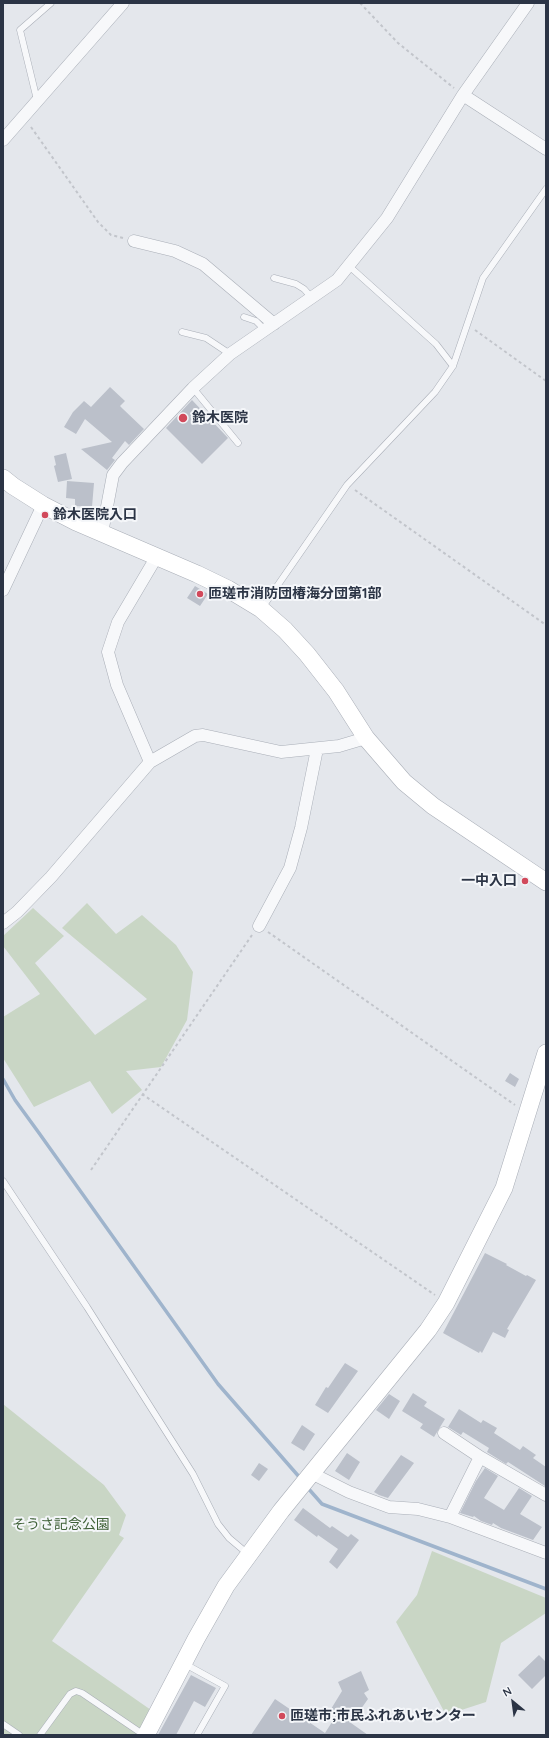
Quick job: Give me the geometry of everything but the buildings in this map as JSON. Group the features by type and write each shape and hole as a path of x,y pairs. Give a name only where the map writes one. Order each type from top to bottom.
{"street":[{"path":"3,138 123,3"},
{"path":"102,532 113,475 122,463 192,388 230,354 337,280 387,218 463,95 528,3"},
{"path":"463,95 546,149"},
{"path":"134,241 175,251 203,264 269,327"},
{"path":"3,478 43,505 222,586 261,609 285,630 307,654 336,691 366,738 404,782 433,806 546,882"},
{"path":"3,590 43,505"},
{"path":"150,762 117,686 108,652 118,622 157,556"},
{"path":"3,923 17,912 51,877 150,762 195,736 203,735 281,752 339,746 366,738"},
{"path":"259,926 290,868 301,828 317,749"},
{"path":"145,1735 226,1586 280,1511 428,1330 446,1303 504,1188 546,1054"},
{"path":"444,1433 480,1457 546,1495"},
{"path":"450,1517 480,1457"},
{"path":"311,1473 349,1492 389,1507 418,1509 450,1517 546,1553"}],"lane":[{"path":"37,100 20,30 50,3"},
{"path":"261,609 347,485 435,392 453,366 482,278 546,189"},
{"path":"349,266 436,344 453,366"},
{"path":"274,278 296,284 304,289 312,298"},
{"path":"244,317 269,327"},
{"path":"182,332 206,338 230,354"},
{"path":"192,388 238,443"},
{"path":"3,1181 83,1300 189,1468 218,1524 228,1538 249,1555"},
{"path":"183,1663 225,1686 196,1735"},
{"path":"40,1735 70,1694 76,1691 82,1693 145,1735"},
{"path":"3,1724 19,1735"}],"path":[{"path":"360,3 398,44 463,95"},
{"path":"22,117 98,222 111,235 134,241"},
{"path":"467,325 546,381"},
{"path":"347,485 546,625"},
{"path":"91,1170 259,926 528,1113"},
{"path":"142,1094 446,1303"}],"green space":[{"path":"87,903 116,934 142,915 176,945 193,972 187,1020 161,1067 126,1071 142,1090 112,1114 90,1081 34,1107 3,1058 3,1017 40,994 3,946 3,936 33,908 64,936 35,963 95,1035 147,999 62,928"},
{"name":"そうさ記念公園","path":"3,1404 104,1485 126,1515 119,1535 124,1538 52,1641 151,1710 137,1735 3,1735"},
{"path":"432,1551 546,1598 546,1613 501,1643 486,1702 446,1715 396,1622 417,1595"}],"waterway":[{"path":"3,1079 15,1100 218,1384 301,1479"},
{"path":"307,1487 322,1504 546,1589"}],"place":[{"name":"鈴木医院","path":"183,418"},
{"name":"鈴木医院入口","path":"45,515"},
{"name":"匝瑳市消防団椿海分団第1部","path":"200,594"},
{"name":"一中入口","path":"525,881"},
{"name":"匝瑳市;市民ふれあいセンター","path":"282,1716"}]}
